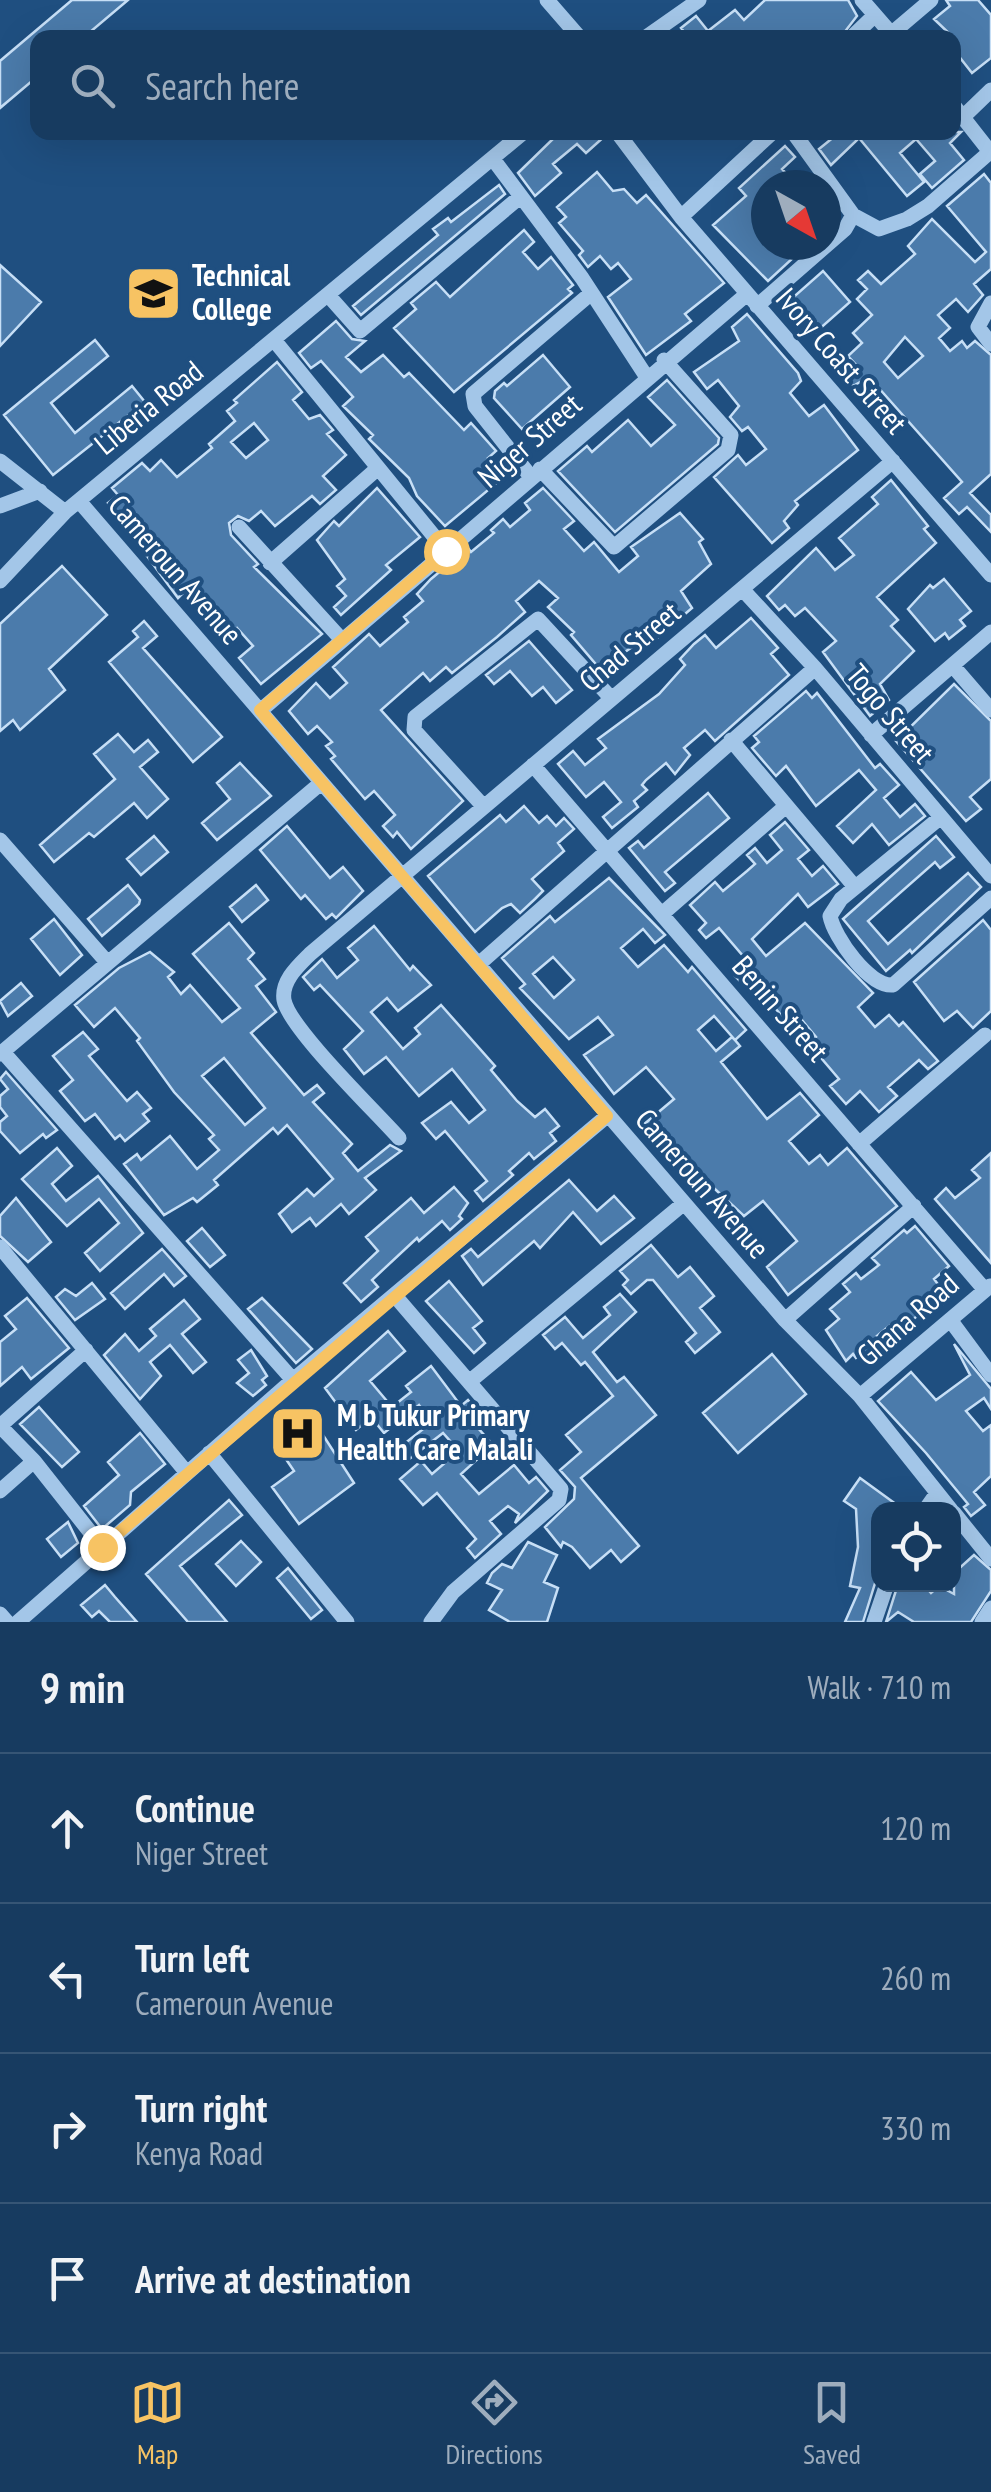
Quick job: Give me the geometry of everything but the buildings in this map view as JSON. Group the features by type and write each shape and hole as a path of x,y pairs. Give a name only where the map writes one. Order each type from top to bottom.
{"street":[{"path":"547,0 573,30"},
{"path":"656,30 699,0"},
{"path":"862,0 888,30"},
{"path":"899,30 931,0"},
{"path":"860,30 876,16"},
{"path":"961,109 991,90"},
{"path":"799,140 852,215 879,229 907,220 990,152 961,115"},
{"name":"Liberia Road","path":"0,581 66,512 515,140"},
{"name":"Ivory Coast Street","path":"623,140 680,217 991,576"},
{"path":"680,217 764,140"},
{"path":"494,160 582,278 646,376"},
{"path":"328,295 360,331 520,197"},
{"name":"Niger Street","path":"260,710 664,360 846,229 852,215"},
{"path":"589,294 472,394 475,406 536,473 614,547 728,450 731,435 664,360"},
{"path":"991,304 978,327 991,344"},
{"path":"274,340 446,551"},
{"path":"0,461 66,512"},
{"name":"Chad Street","path":"399,1138 296,1022 284,999 288,978 310,954 892,461"},
{"path":"270,563 378,468"},
{"path":"0,506 40,491"},
{"name":"Cameroun Avenue","path":"79,501 784,1320 860,1396 944,1502"},
{"path":"240,528 342,640"},
{"name":"Togo Street","path":"743,590 815,668 991,876"},
{"path":"484,808 414,730 415,717 538,619 611,698"},
{"path":"871,735 991,632"},
{"path":"953,666 991,710"},
{"path":"480,963 815,668"},
{"path":"731,740 855,887"},
{"name":"Benin Street","path":"533,765 859,1144 988,1287"},
{"path":"293,1380 2,1053 106,960 322,783"},
{"path":"662,914 786,806"},
{"path":"941,817 855,887 830,916 832,928 884,986 892,985 991,898"},
{"path":"0,840 106,960"},
{"path":"859,1144 985,1035"},
{"path":"18,1622 209,1452 607,1116"},
{"path":"469,1382 683,1204"},
{"path":"784,1320 914,1206"},
{"path":"0,1247 187,1473"},
{"name":"Ghana Road","path":"860,1396 988,1287"},
{"path":"396,1297 562,1494 453,1592 431,1622"},
{"path":"951,1322 991,1375"},
{"path":"86,1350 0,1426 34,1461 102,1547"},
{"path":"209,1452 341,1620"},
{"path":"0,1492 34,1461"},
{"path":"931,1502 937,1493"},
{"name":"Cameroun Avenue","path":"961,1522 991,1559"},
{"path":"874,1622 884,1592"},
{"path":"982,1622 991,1608"},
{"path":"0,1614 7,1622"}],"place":[{"name":"Technical College","path":"153,293"},
{"name":"M b Tukur Primary Health Care Malali","path":"298,1433"}],"route":[{"path":"102,1547 293,1380 607,1116 260,710 446,551"}]}
